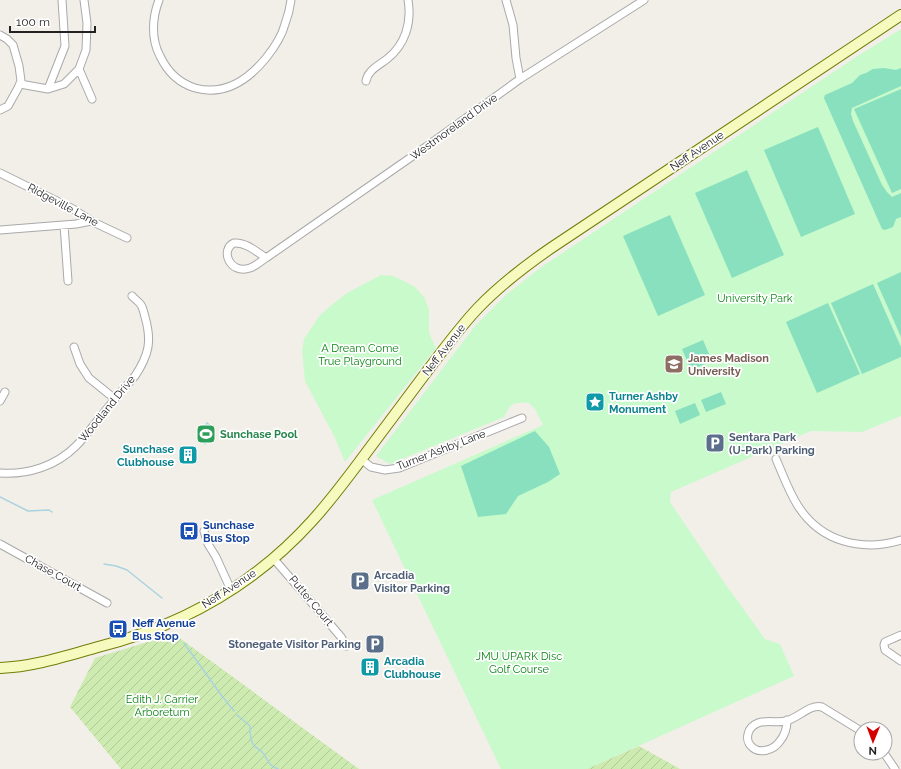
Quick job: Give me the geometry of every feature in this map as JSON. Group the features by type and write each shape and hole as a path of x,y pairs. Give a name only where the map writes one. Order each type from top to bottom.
{"main road":[{"name":"Neff Avenue","path":"0,668 18,667 38,663 132,638 184,617 205,606 249,578 274,558 313,520 362,459 453,337 478,308 499,288 551,248 901,14"}],"street":[{"path":"48,89 65,46 62,0"},
{"path":"20,84 48,89 64,84 79,69 86,50 87,23 84,0"},
{"path":"159,0 154,16 154,32 158,52 164,64 172,74 184,84 196,88 212,90 224,89 237,84 260,66 281,34 291,0"},
{"path":"366,81 369,73 393,54 402,43 409,23 408,0"},
{"path":"506,0 513,25 516,58 520,79"},
{"name":"Westmoreland Drive","path":"266,258 246,245 239,243 231,244 227,250 228,258 235,268 240,270 253,267 266,258 423,149 520,79 643,0"},
{"path":"0,35 10,41 15,48 21,77 20,84 8,106 0,110"},
{"path":"79,69 92,98"},
{"name":"Ridgeville Lane","path":"0,172 73,209 91,221 127,238"},
{"path":"0,230 76,224 91,221"},
{"path":"64,225 68,281"},
{"name":"Woodland Drive","path":"0,473 17,473 42,468 67,454 79,443 138,370 145,357 149,343 149,334 142,305 132,296"},
{"path":"74,347 80,364 89,378 115,399"},
{"path":"0,402 5,392"},
{"name":"Turner Ashby Lane","path":"362,459 371,467 385,470 399,468 522,418"},
{"path":"776,459 798,507 808,519 824,532 841,541 860,545 881,545 901,540"},
{"path":"204,531 208,544 216,557 231,590"},
{"name":"Chase Court","path":"0,544 107,603"},
{"name":"Putter Court","path":"274,558 346,646"},
{"path":"901,635 885,642 884,645 885,650 901,661"},
{"path":"787,720 784,734 774,747 760,751 754,749 750,744 748,734 754,725 761,722 787,720 796,717 810,708 819,706 830,711 853,726"}],"green space":[{"name":"University Park","path":"901,29 901,416 862,432 811,431 671,492 670,502 726,585 765,639 780,644 794,676 587,769 501,769 372,500 543,425 535,409 529,403 516,403 511,406 504,417 390,464 376,456 475,326 507,294 540,268 856,57"},
{"path":"884,68 896,70 901,68 901,86 852,108 851,114 882,185 892,197 901,193 901,217 896,219 893,227 885,230 882,229 824,98 825,95 852,83 860,75 873,69"},
{"path":"901,89 901,189 892,193 854,109"},
{"path":"818,127 855,214 801,237 764,150"},
{"path":"747,170 784,255 732,278 695,193"},
{"path":"670,215 705,295 658,316 623,236"},
{"path":"901,272 901,337 877,283"},
{"name":"A Dream Come True Playground","path":"381,275 393,276 404,281 415,287 424,297 429,309 429,333 436,348 345,462 335,438 305,381 302,351 304,339 320,315 333,304 347,293"},
{"path":"873,284 901,347 901,357 862,374 831,303"},
{"path":"828,303 860,374 817,393 786,322"},
{"path":"703,340 712,361 691,370 682,349"},
{"path":"721,392 726,404 706,412 701,400"},
{"path":"695,403 700,415 680,424 675,411"},
{"path":"535,431 549,447 560,474 548,482 518,496 506,514 478,517 461,466"},
{"name":"Edith J. Carrier Arboretum","path":"174,634 359,769 121,769 70,707 95,658"},
{"path":"639,746 680,769 587,769"}],"water":[{"name":"Sunchase Pool","path":"207,422 214,428 209,441 205,445 199,438 203,427"}],"waterway":[{"path":"0,497 28,511 49,510 52,512"},
{"path":"104,564 127,570 162,598"},
{"path":"184,643 234,711"},
{"path":"237,715 250,726 250,734 254,746 263,753 270,764 278,769"}],"place":[{"name":"James Madison University","path":"674,364"},
{"name":"Turner Ashby Monument","path":"595,402"},
{"name":"Sunchase Pool","path":"206,434"},
{"name":"Sentara Park (U-Park) Parking","path":"715,443"},
{"name":"Sunchase Clubhouse","path":"188,455"},
{"name":"Sunchase Bus Stop","path":"189,531"},
{"name":"Arcadia Visitor Parking","path":"360,581"},
{"name":"Neff Avenue Bus Stop","path":"118,629"},
{"name":"Stonegate Visitor Parking","path":"375,644"},
{"name":"Arcadia Clubhouse","path":"370,667"}],"park label":[{"name":"JMU UPARK Disc Golf Course","path":"519,662"}]}
